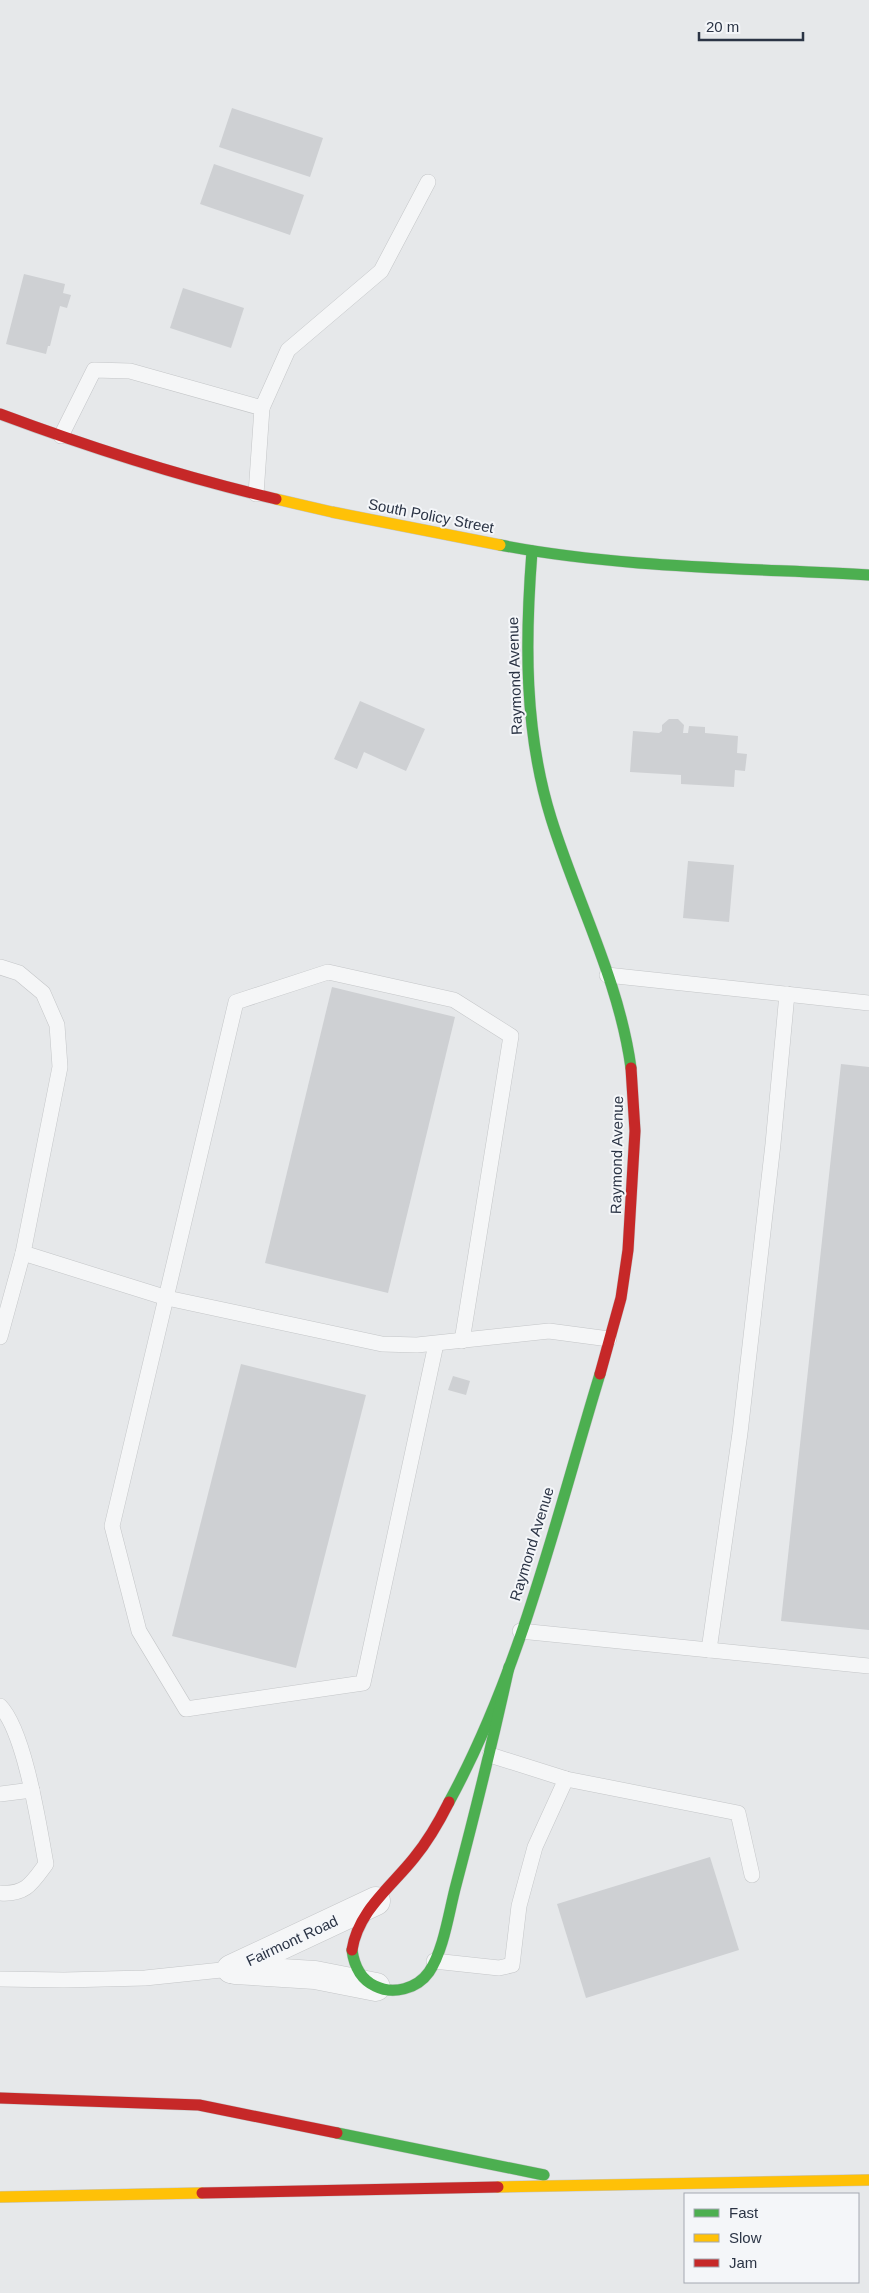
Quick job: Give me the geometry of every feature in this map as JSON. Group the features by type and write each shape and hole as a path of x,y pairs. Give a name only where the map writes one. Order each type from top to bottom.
{"main road":[{"name":"South Policy Street","path":"0,414 95,449 256,494 332,512 532,551 624,561 869,575"},
{"name":"Raymond Avenue","path":"509,1668 476,1750 452,1799 428,1840 376,1901 356,1929 351,1943 355,1966 363,1978 376,1987 390,1991 405,1989 418,1983 428,1972 434,1961 443,1935 490,1755 509,1668 610,1339 625,1279 630,1245 635,1150 635,1099 630,1057 621,1016 540,781 533,742 529,701 527,612 532,551"},
{"path":"0,2098 199,2105 593,2186"},
{"path":"0,2197 869,2180"}],"street":[{"name":"Fairmont Road","path":"231,1969 376,1901"},
{"name":"Fairmont Road","path":"231,1969 315,1975 376,1987"}],"lane":[{"path":"256,494 262,408 288,350 381,271 428,182"},
{"path":"60,436 94,370 130,371 262,408"},
{"path":"0,968 19,973 43,993 57,1025 60,1068 23,1253 0,1337"},
{"path":"436,1344 362,1683 186,1709 139,1631 112,1526 236,1002 328,972 454,1000 512,1036 462,1341"},
{"path":"607,975 869,1003"},
{"path":"709,1650 740,1433 773,1144 787,994"},
{"path":"23,1253 166,1298 382,1344 436,1344 549,1332 610,1339"},
{"path":"520,1631 869,1666"},
{"path":"0,1706 12,1724 32,1790 46,1864 31,1885 14,1894 0,1893"},
{"path":"490,1755 566,1779 738,1813 752,1876"},
{"path":"434,1961 500,1968 512,1965 519,1906 535,1846 566,1779"},
{"path":"0,1794 32,1790"},
{"path":"0,1979 145,1978 231,1969"}],"building":[{"path":"232,108 323,138 310,177 219,147"},
{"path":"214,164 304,195 290,235 200,204"},
{"path":"24,274 65,284 63,293 71,295 67,308 60,306 50,346 48,346 46,354 6,344"},
{"path":"183,288 244,308 231,348 170,328"},
{"path":"360,701 425,729 406,771 364,752 357,769 334,759"},
{"path":"669,719 678,719 684,725 683,733 688,733 689,726 705,727 705,733 738,736 737,753 747,754 745,771 735,770 734,787 681,784 681,775 630,772 633,731 659,733 662,731 662,725"},
{"path":"688,861 734,865 729,922 683,918"},
{"path":"332,987 455,1017 388,1293 265,1263"},
{"path":"841,1064 869,1067 869,1630 781,1621"},
{"path":"241,1364 366,1395 296,1668 172,1636"},
{"path":"453,1376 470,1381 466,1395 448,1390"},
{"path":"710,1857 739,1950 586,1998 557,1904"}],"traffic: fast":[{"path":"500,545 545,553 637,563 869,575"},
{"path":"532,551 528,618 529,686 531,719 542,785 561,849 607,972 625,1035 631,1068"},
{"path":"449,1802 497,1700 517,1647 552,1538 600,1374"},
{"path":"352,1950 356,1966 365,1980 382,1989 404,1989 418,1983 429,1972 434,1963 446,1930 509,1667"},
{"path":"337,2133 544,2175"}],"traffic: slow":[{"path":"276,499 500,545"},
{"path":"498,2187 869,2180"},
{"path":"0,2197 202,2193"}],"traffic: jam":[{"path":"0,414 68,439 137,461 276,499"},
{"path":"600,1374 621,1298 628,1250 635,1131 631,1068"},
{"path":"352,1950 355,1936 368,1911 419,1852 449,1802"},
{"path":"0,2098 199,2105 337,2133"},
{"path":"202,2193 498,2187"}]}
